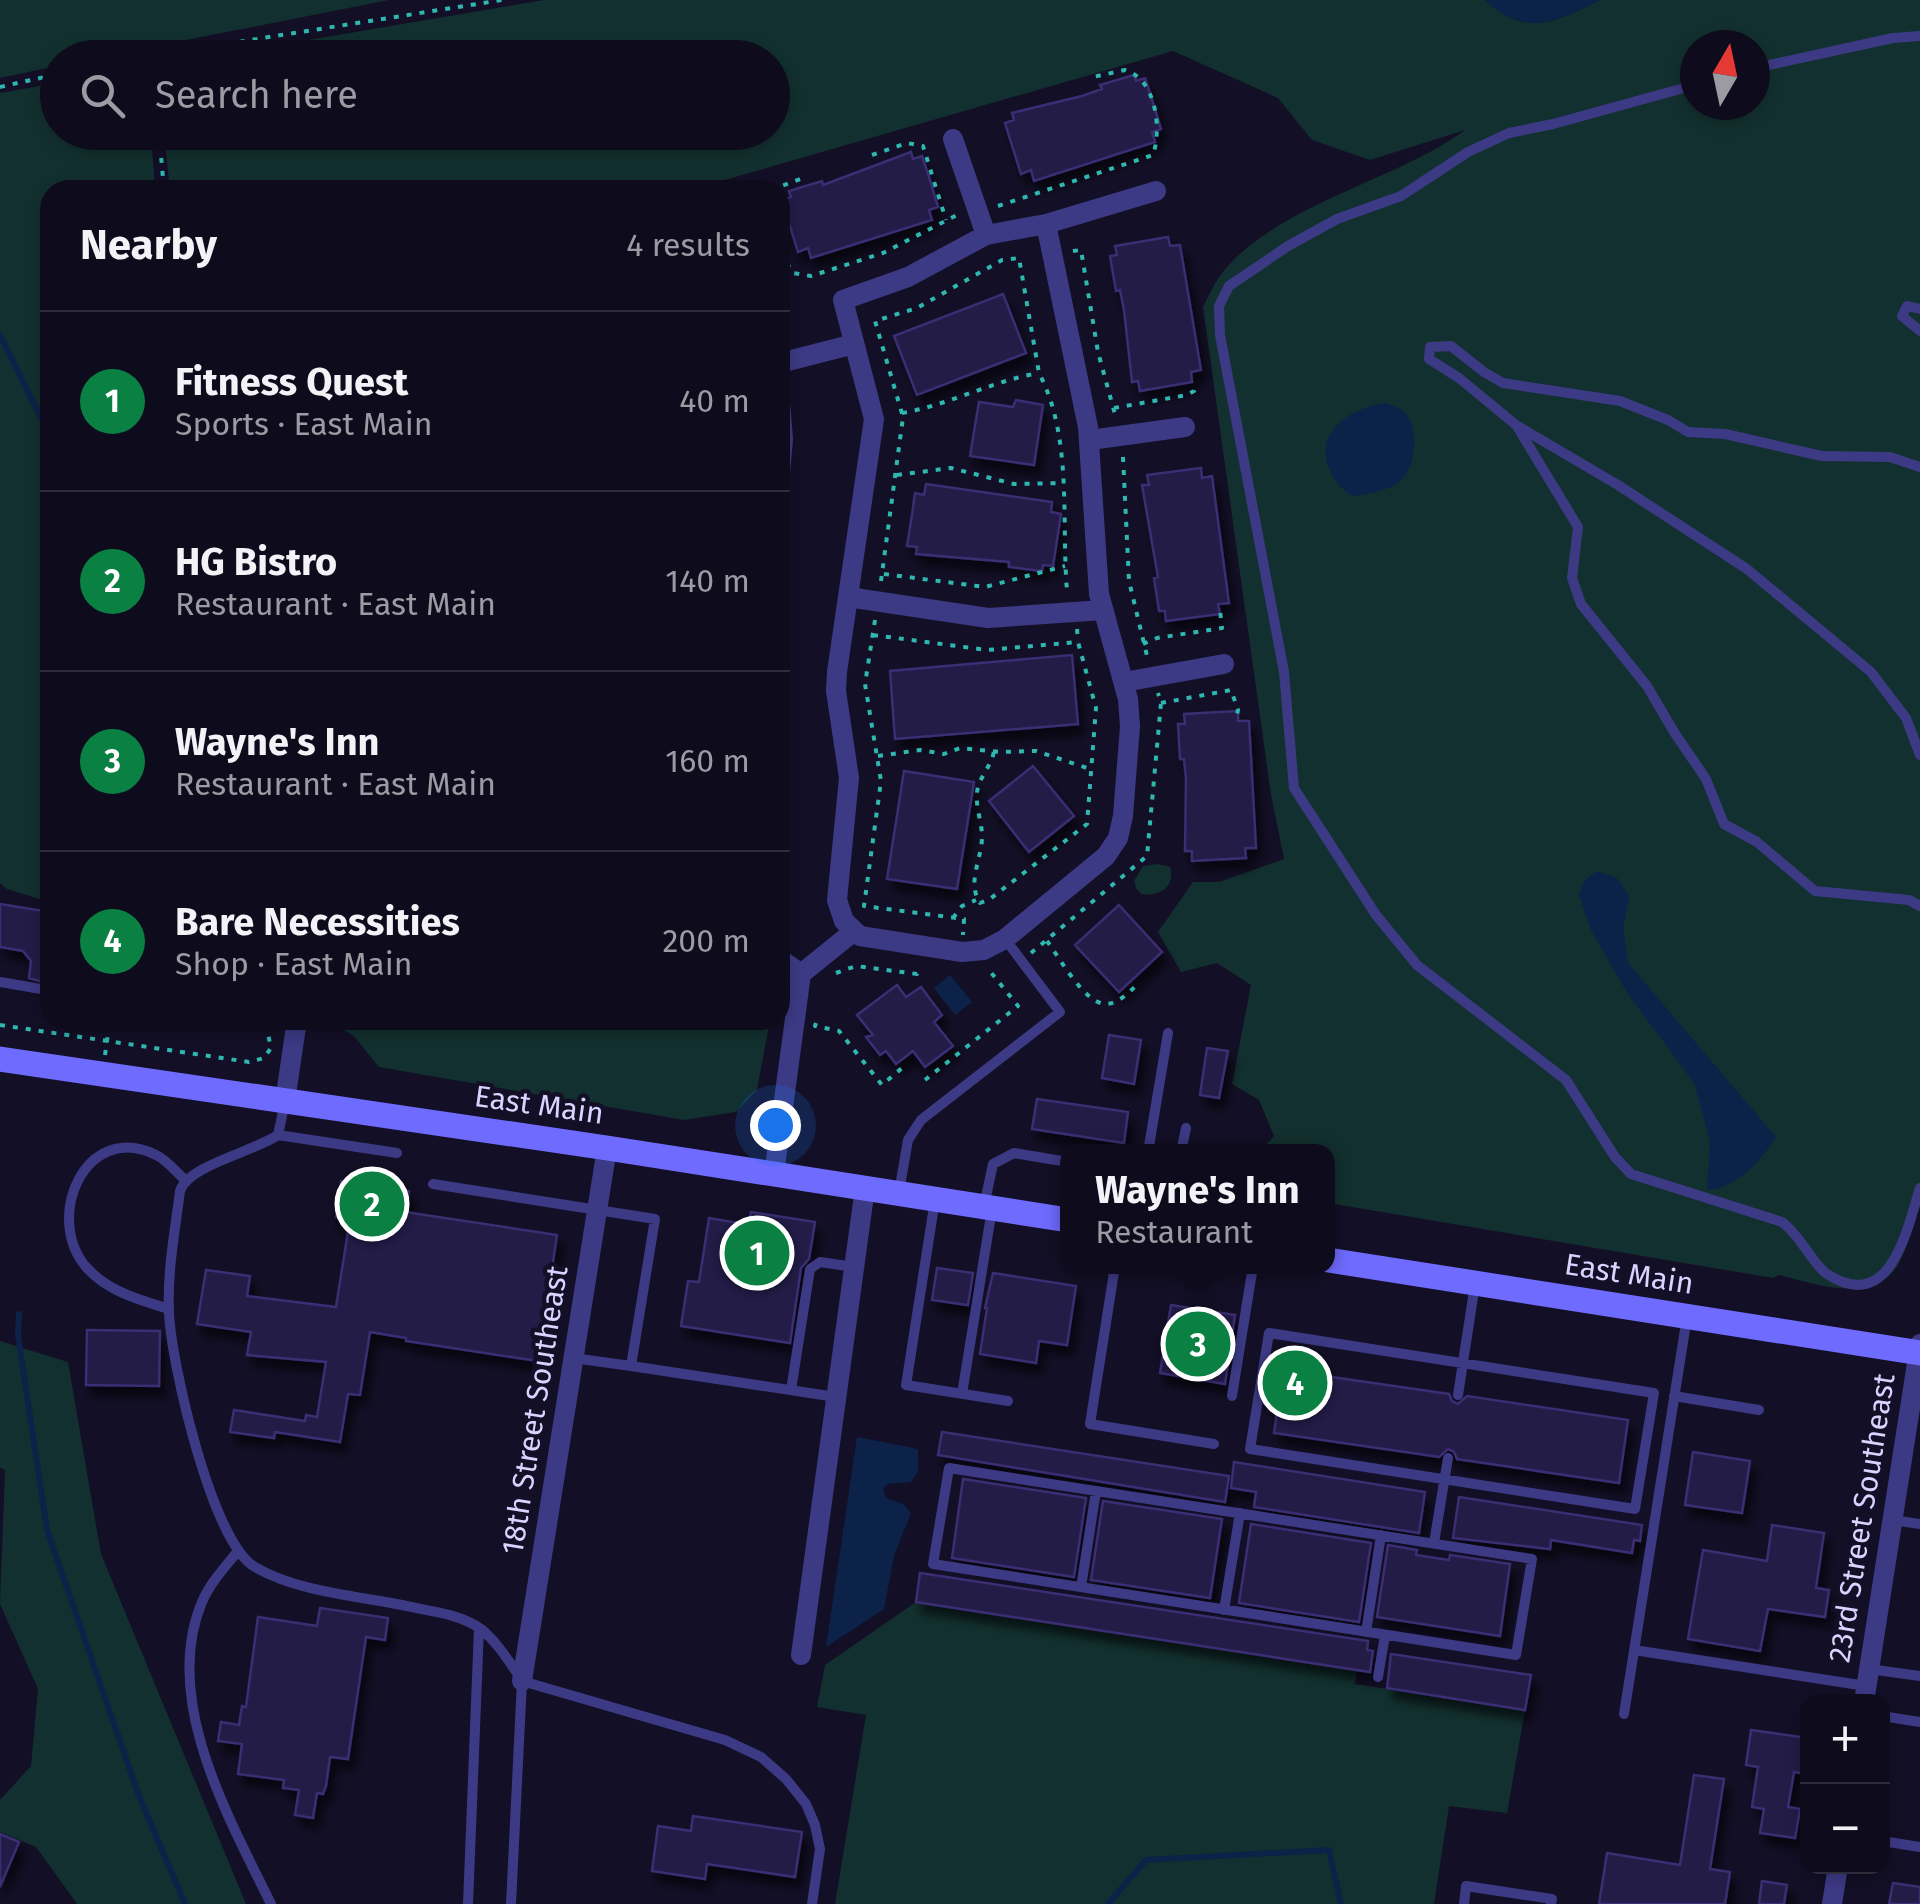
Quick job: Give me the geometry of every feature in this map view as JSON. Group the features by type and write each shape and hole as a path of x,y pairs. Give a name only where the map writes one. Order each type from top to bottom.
{"main road":[{"name":"East Main","path":"0,1059 1060,1219"},
{"name":"East Main","path":"1335,1261 1920,1350"}],"street":[{"path":"953,139 986,235"},
{"path":"1046,224 1090,440 1097,579 1124,682 1130,726 1118,838 1106,856 1005,938 984,950 872,940 853,932 838,911 837,900 850,778 836,692 874,418 842,300 908,277 986,235 1046,224 1156,190"},
{"path":"790,360 854,344"},
{"path":"1090,440 1185,426"},
{"path":"848,597 988,618 1103,610"},
{"path":"1124,682 1224,664"},
{"path":"774,1174 801,974 853,932"},
{"path":"790,967 801,974"},
{"path":"285,1101 296,1030"},
{"name":"18th Street Southeast","path":"522,1681 607,1148"},
{"path":"801,1656 865,1188"},
{"name":"23rd Street Southeast","path":"1866,1685 1920,1350"},
{"path":"1832,1904 1837,1874"}],"lane":[{"path":"1770,65 1893,38 1920,36"},
{"path":"1680,89 1508,133 1468,152 1401,196 1337,219 1229,286 1219,306 1220,335 1284,672 1294,788 1376,916 1417,965 1566,1080 1630,1174 1782,1222 1796,1232 1824,1273 1863,1284 1881,1277 1898,1256 1920,1188"},
{"path":"1920,309 1906,306 1902,316 1920,331"},
{"path":"1920,468 1890,457 1822,456 1725,434 1688,432 1620,402 1504,382 1451,346 1430,347 1428,359 1459,378 1516,425 1747,569 1871,672 1906,718 1920,754"},
{"path":"1516,425 1578,526 1572,578 1580,604 1647,686 1706,779 1724,824 1757,842 1815,891 1909,900 1920,906"},
{"path":"899,1193 906,1146 921,1120 1060,1012 1005,938"},
{"path":"0,982 40,989"},
{"path":"1149,1144 1168,1033"},
{"path":"278,1135 285,1101"},
{"path":"1183,1144 1186,1128"},
{"path":"397,1154 278,1135 185,1180 180,1192 169,1310 174,1354 221,1522 251,1566 288,1582 451,1615 479,1628 522,1681 511,1904"},
{"path":"169,1310 130,1297 102,1282 85,1266 75,1249 70,1222 72,1192 88,1163 118,1149 139,1148 160,1156 185,1180"},
{"path":"962,1394 993,1164 1014,1153 1060,1161"},
{"path":"433,1184 655,1219 631,1366"},
{"path":"935,1199 906,1385 1008,1401"},
{"path":"792,1390 810,1269 820,1262 854,1267"},
{"path":"1114,1274 1090,1424 1214,1444"},
{"path":"1232,1396 1252,1274"},
{"path":"1458,1395 1476,1283"},
{"path":"1624,1714 1687,1316"},
{"path":"1269,1333 1463,1364 1654,1393 1635,1509 1250,1449 1269,1333"},
{"path":"574,1358 836,1397"},
{"path":"1674,1396 1759,1410"},
{"path":"1434,1543 1448,1458"},
{"path":"949,1468 1434,1543 1532,1559 1516,1655 934,1564 949,1468"},
{"path":"1081,1587 1096,1490"},
{"path":"1224,1610 1240,1513"},
{"path":"1892,1520 1920,1524"},
{"path":"1366,1632 1381,1535"},
{"path":"238,1551 204,1598 194,1622 189,1661 193,1702 210,1776 271,1904"},
{"path":"468,1904 479,1628"},
{"path":"1378,1678 1385,1634"},
{"path":"1634,1650 1866,1685 1920,1676"},
{"path":"522,1681 725,1740 761,1757 806,1804 815,1825 820,1849 812,1904"},
{"path":"1890,1717 1920,1722"},
{"path":"1890,1842 1920,1847"},
{"path":"1464,1904 1466,1886 1552,1899 1551,1904"}],"path":[{"path":"252,40 502,0"},
{"path":"790,268 793,273 811,276 883,254 946,220 1153,154 1156,135 1150,90 1145,82 1125,70 1093,76"},
{"path":"0,87 40,78"},
{"path":"872,155 907,143 923,146 946,220"},
{"path":"161,150 163,180"},
{"path":"790,183 806,177"},
{"path":"925,1080 1018,1006 964,940 964,919 953,918 864,906 882,781 865,684 904,431 875,320 918,308 1002,260 1019,258 1039,373 1048,387 1060,437 1069,601 1096,708 1087,824 986,901 962,906 953,918"},
{"path":"902,413 1039,373"},
{"path":"1114,408 1187,394 1195,386"},
{"path":"897,475 951,468 1014,484 1062,483"},
{"path":"884,574 985,587 1066,566"},
{"path":"1143,644 1157,638 1222,628 1220,610"},
{"path":"873,635 987,650 1078,642"},
{"path":"1161,703 1231,690 1238,710 1236,719"},
{"path":"878,756 920,750 944,754 960,748 1051,753 1090,769"},
{"path":"977,900 974,880 982,833 976,799 994,751"},
{"path":"1047,940 1087,995 1099,1004 1113,1003 1140,982"},
{"path":"834,974 856,966 917,974 919,958"},
{"path":"817,1011 815,1026 839,1031 882,1084 902,1068"},
{"path":"0,1026 250,1062 264,1058 271,1048 267,1030"},
{"path":"107,1042 109,1030"}],"green space":[{"path":"0,0 389,0 186,40 40,40 40,70 0,78"},
{"path":"544,0 1485,0 1514,19 1541,22 1569,15 1600,0 1920,0 1920,1202 1903,1254 1890,1275 1862,1288 1828,1287 1779,1275 1773,1278 1335,1204 1335,1144 1267,1144 1274,1136 1259,1100 1232,1084 1251,985 1217,963 1181,972 1158,932 1193,882 1219,882 1284,859 1271,795 1203,307 1222,273 1245,249 1273,229 1406,164 1465,130 1370,160 1312,140 1278,98 1173,51 725,180 169,180 166,150 790,150 790,40 308,40"},
{"path":"40,86 40,150 152,150 154,180 40,180 40,899 0,883 0,93"},
{"path":"1143,866 1170,867 1171,880 1160,892 1141,894 1134,881"},
{"path":"344,1030 768,1030 757,1090 736,1112 684,1120 379,1067 354,1036"},
{"path":"0,1341 68,1362 101,1554 246,1904 77,1904 36,1847 0,1832 0,1800 31,1766 38,1689 0,1604 5,1470 0,1468"},
{"path":"916,1602 1357,1669 1355,1684 1525,1710 1507,1813 1449,1806 1434,1904 835,1904 866,1715 817,1707 825,1665"}],"water":[{"path":"1485,0 1600,0 1555,20 1527,22 1500,12"},
{"path":"1385,403 1402,410 1413,429 1409,468 1394,485 1353,496 1330,471 1325,453 1327,442 1332,431 1350,415"},
{"path":"1597,871 1617,878 1630,897 1623,926 1628,963 1776,1137 1738,1179 1718,1188 1707,1190 1710,1141 1694,1083 1628,994 1591,930 1579,895 1584,881"},
{"path":"950,975 972,1002 955,1015 934,988"},
{"path":"857,1437 918,1450 918,1472 911,1482 887,1484 883,1489 886,1498 903,1504 911,1513 894,1556 884,1609 826,1647"}],"building":[{"path":"1134,75 1136,81 1145,78 1149,90 1161,129 1152,132 1155,142 1034,181 1031,170 1021,174 1005,123 1014,120 1012,113 1082,96 1102,89 1100,85"},
{"path":"911,152 913,159 922,156 938,207 929,210 932,220 811,258 808,248 798,252 790,226 790,191 822,181 823,185"},
{"path":"1168,237 1170,246 1180,245 1201,370 1191,372 1192,382 1140,391 1138,381 1132,382 1124,310 1110,256 1117,255 1115,246"},
{"path":"1003,294 1026,353 917,395 894,336"},
{"path":"1016,400 1043,405 1034,465 970,456 979,402 1013,407"},
{"path":"1201,468 1202,478 1212,476 1229,603 1218,604 1220,614 1166,621 1165,611 1159,611 1154,578 1158,577 1142,485 1149,485 1147,475"},
{"path":"926,484 1052,502 1051,512 1061,514 1053,566 1043,565 1042,571 1009,567 1009,562 916,554 917,547 907,546 915,493 924,495"},
{"path":"1072,655 1078,724 895,739 890,671"},
{"path":"1238,711 1238,721 1249,721 1256,848 1245,848 1246,858 1192,861 1192,851 1185,851 1186,779 1184,759 1180,759 1178,724 1185,724 1184,714"},
{"path":"1033,766 1074,816 1029,852 989,801"},
{"path":"904,771 974,782 957,889 887,879"},
{"path":"0,904 40,910 40,981 29,978 31,961 23,951 0,947"},
{"path":"1119,905 1162,952 1119,992 1075,945"},
{"path":"897,985 906,997 921,987 942,1015 934,1022 953,1046 925,1067 913,1051 896,1064 886,1051 880,1055 866,1037 873,1035 857,1015"},
{"path":"1109,1035 1141,1040 1134,1084 1102,1078"},
{"path":"1207,1048 1228,1051 1219,1098 1200,1095"},
{"path":"1037,1099 1128,1112 1124,1143 1032,1129"},
{"path":"341,1181 409,1191 405,1212 557,1235 538,1361 370,1332 360,1395 348,1394 340,1442 275,1432 274,1438 230,1432 234,1410 305,1421 306,1415 317,1417 326,1362 247,1355 251,1332 197,1324 206,1270 250,1276 247,1296 336,1307 350,1219 336,1217"},
{"path":"751,1212 815,1222 809,1259 801,1268 790,1343 681,1326 688,1281 699,1282 709,1218 749,1225"},
{"path":"937,1268 973,1273 968,1305 932,1300"},
{"path":"993,1273 1076,1286 1067,1345 1039,1341 1036,1363 980,1354"},
{"path":"1171,1305 1235,1315 1225,1384 1160,1373"},
{"path":"87,1330 160,1331 159,1386 86,1385"},
{"path":"1283,1370 1449,1394 1458,1404 1467,1396 1628,1420 1619,1483 1457,1459 1448,1449 1439,1457 1274,1433"},
{"path":"942,1432 1229,1476 1225,1502 938,1455"},
{"path":"1693,1452 1750,1461 1742,1513 1685,1505"},
{"path":"1234,1462 1425,1492 1419,1533 1254,1507 1256,1492 1231,1488"},
{"path":"963,1479 1086,1498 1074,1577 952,1558"},
{"path":"1459,1497 1642,1525 1640,1541 1634,1540 1632,1553 1551,1540 1550,1549 1453,1538"},
{"path":"1103,1501 1222,1519 1210,1598 1091,1580"},
{"path":"1251,1524 1371,1543 1359,1622 1239,1603"},
{"path":"1772,1525 1824,1533 1816,1588 1829,1590 1825,1617 1768,1609 1760,1651 1688,1639 1703,1550 1767,1561"},
{"path":"1388,1545 1417,1550 1416,1555 1449,1560 1450,1555 1510,1564 1500,1636 1377,1617"},
{"path":"920,1573 1368,1641 1367,1650 1373,1651 1370,1672 916,1602"},
{"path":"320,1608 388,1618 385,1640 366,1637 348,1759 330,1757 326,1786 323,1794 317,1793 313,1818 295,1815 299,1790 283,1788 284,1780 238,1774 242,1744 218,1741 221,1722 239,1725 242,1706 246,1707 258,1617 317,1626"},
{"path":"1391,1654 1531,1675 1525,1710 1387,1688"},
{"path":"1751,1730 1800,1737 1800,1773 1794,1772 1788,1807 1800,1809 1795,1838 1760,1833 1764,1809 1752,1807 1758,1767 1746,1765"},
{"path":"1694,1775 1724,1779 1710,1869 1730,1872 1725,1904 1599,1904 1607,1853 1680,1865"},
{"path":"693,1816 802,1832 795,1877 707,1864 705,1879 652,1871 658,1826 691,1831"},
{"path":"0,1834 19,1842 0,1887"},
{"path":"1762,1881 1787,1885 1784,1904 1759,1904"},
{"path":"1893,1883 1920,1887 1920,1904 1889,1904"}],"waterway":[{"path":"0,335 40,416"},
{"path":"19,1314 18,1335 47,1530 139,1796 185,1904"},
{"path":"1108,1904 1146,1860 1329,1850 1341,1904"}],"place":[{"name":"HG Bistro","path":"372,1204"},
{"name":"Fitness Quest","path":"757,1253"},
{"name":"Wayne's Inn","path":"1198,1344"},
{"name":"Bare Necessities","path":"1295,1383"}]}
